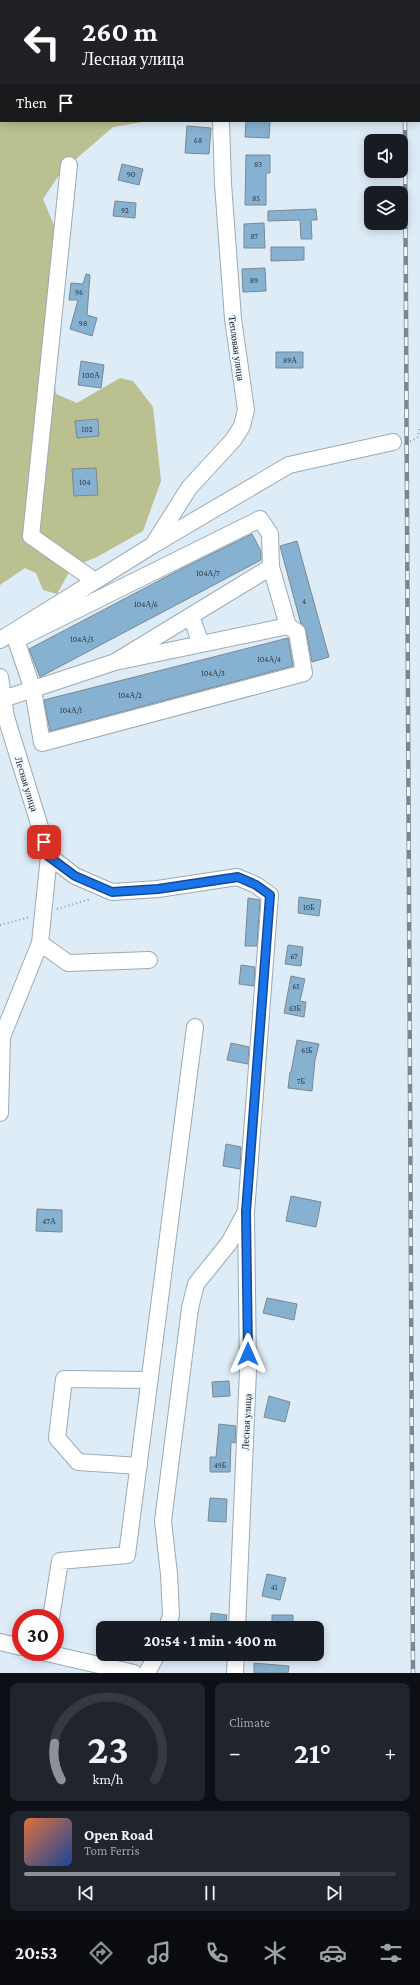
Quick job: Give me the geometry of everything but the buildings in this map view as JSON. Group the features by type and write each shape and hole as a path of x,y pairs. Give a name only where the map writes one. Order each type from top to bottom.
{"street":[{"name":"Тепловая улица","path":"153,545 189,488 234,439 242,426 246,410 233,319 223,184 221,122"},
{"path":"69,165 30,536 95,581"},
{"path":"0,640 153,545 288,465 393,442"},
{"path":"260,519 270,534 271,567 288,626 297,632 304,673 42,743 33,690 16,640 260,519"},
{"path":"115,662 271,567"},
{"path":"191,616 201,644"},
{"path":"3,699 115,662 288,626"},
{"name":"Лесная улица","path":"0,677 6,717 48,856 75,876 112,892 158,889 238,877 256,885 270,895 246,1212 248,1370 237,1621"},
{"path":"0,1113 2,1037 40,943 48,856"},
{"path":"40,943 68,963 148,960"},
{"path":"52,1609 60,1561 127,1555 195,1027"},
{"path":"169,1621 171,1615 169,1574 162,1521 190,1308 196,1284 229,1242 246,1212"},
{"path":"139,1466 78,1462 57,1438 64,1379 150,1380"},
{"path":"0,1642 12,1645"},
{"path":"64,1657 134,1673"},
{"path":"147,1673 153,1661"},
{"path":"235,1673 236,1661"}],"path":[{"path":"393,442 411,441 418,437 420,426"}],"green space":[{"path":"0,122 143,122 113,127 61,172 43,199 58,235 49,340 56,394 77,403 120,378 133,381 153,407 161,481 143,531 97,557 72,567 57,594 43,590 36,573 25,568 0,585"}],"railway":[{"path":"405,122 413,1673"}],"route":[{"path":"44,842 48,856 75,876 112,892 158,889 238,877 256,885 270,895 249,1150 246,1212 248,1354"}]}
